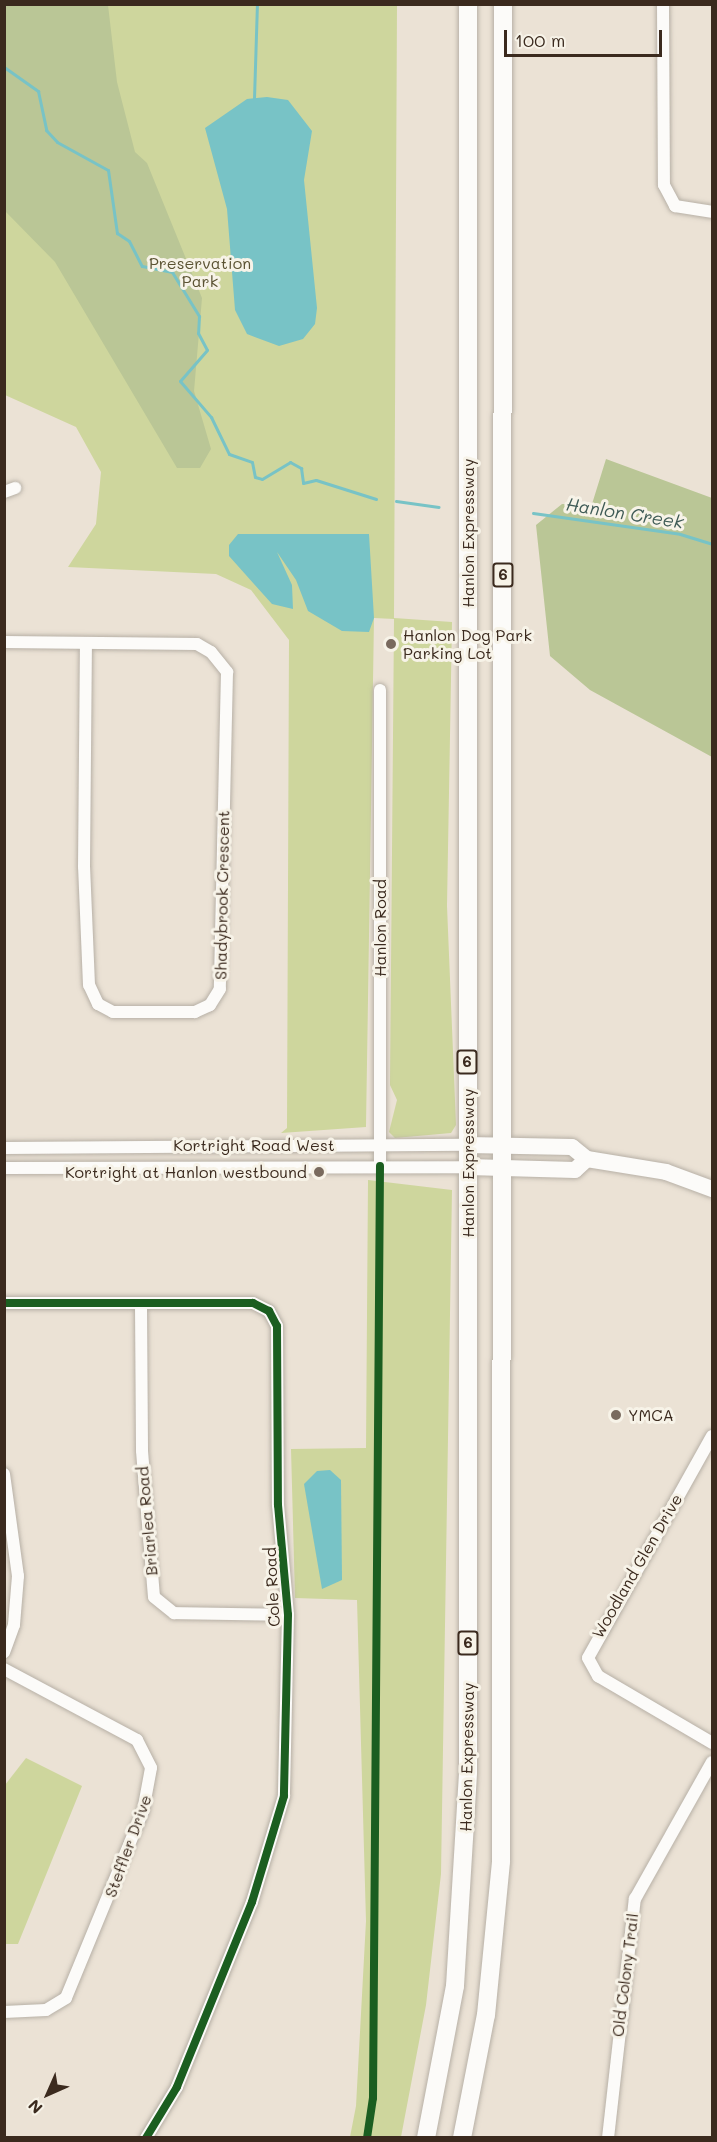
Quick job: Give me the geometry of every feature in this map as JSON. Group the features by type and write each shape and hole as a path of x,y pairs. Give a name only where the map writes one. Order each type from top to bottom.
{"highway":[{"name":"Hanlon Expressway","path":"426,2138 455,1986 464,1883 468,1167 468,4"},
{"name":"6","path":"462,2138 486,2015 501,1861 503,4"}],"main road":[{"name":"Kortright Road West","path":"467,1146 572,1147 587,1159"},
{"path":"468,1167 503,1166 575,1170 587,1159 666,1172 712,1189"}],"street":[{"path":"663,4 664,185 675,206 712,212"},
{"name":"Shadybrook Crescent","path":"4,642 196,644 211,651 227,672 220,989 210,1005 195,1012 113,1012 98,1004 89,985 84,867 86,644"},
{"name":"Hanlon Road","path":"380,690 380,1166"},
{"name":"Kortright Road West","path":"4,1148 381,1144 467,1146"},
{"name":"Kortright Road West","path":"4,1168 468,1167"},
{"name":"Cole Road","path":"4,1303 141,1305 253,1303 274,1318 278,1505 288,1615 287,1763 276,1834 177,2087 146,2138"},
{"name":"Briarlea Road","path":"141,1305 142,1451 154,1597 174,1613 288,1615"},
{"name":"Woodland Glen Drive","path":"711,1442 588,1658 598,1676 712,1743"},
{"path":"4,1474 18,1576 14,1625 4,1652"},
{"name":"Steffler Drive","path":"4,1669 137,1740 152,1768 143,1810 66,1998 46,2010 4,2012"},
{"name":"Old Colony Trail","path":"608,2138 635,1899 712,1762"}],"green space":[{"path":"4,5 108,5 117,82 135,152 147,163 202,298 194,391 211,449 200,468 177,468 55,262 5,211"},
{"name":"Preservation Park","path":"5,5 397,5 394,618 452,622 447,906 456,1125 451,1133 395,1138 389,1132 397,1100 390,1085 394,619 374,618 366,1127 281,1133 287,1128 289,640 251,590 216,574 68,567 96,524 101,472 76,427 5,395"},
{"path":"606,459 712,498 712,757 590,690 550,656 536,525 562,504 592,504"},
{"path":"368,1180 452,1190 441,1874 426,2005 401,2137 350,2137 356,2106 366,1921 357,1600 295,1598 291,1449 366,1448"},
{"path":"26,1758 82,1786 18,1944 5,1944 5,1785"}],"water":[{"path":"267,97 288,100 312,131 304,180 317,308 315,324 303,339 279,346 247,334 235,310 227,209 205,128 247,99"},
{"path":"238,534 369,534 374,618 369,632 342,631 308,611 296,580 277,552 292,585 293,609 272,604 229,556 229,545"},
{"path":"330,1470 341,1480 342,1580 322,1589 304,1484 317,1471"}],"waterway":[{"path":"254,98 257,4"},
{"name":"Hanlon Creek","path":"4,67 38,91 46,130 57,142 108,170 117,233 129,241 142,266 172,272 199,316 198,333 207,350 180,381 211,417 229,454 252,462 255,477 262,479 290,462 301,468 303,483 316,480 376,499"},
{"name":"Hanlon Creek","path":"396,501 439,507"},
{"name":"Hanlon Creek","path":"533,513 680,534 712,544"}],"cycle path":[{"path":"367,2138 373,2098 380,1166"},
{"path":"4,1303 253,1303 269,1311 277,1326 278,1505 288,1615 284,1796 252,1902 177,2087 146,2138"}],"place":[{"name":"Hanlon Dog Park Parking Lot","path":"391,644"},
{"name":"Kortright at Hanlon westbound","path":"319,1172"},
{"name":"YMCA","path":"616,1415"}]}
